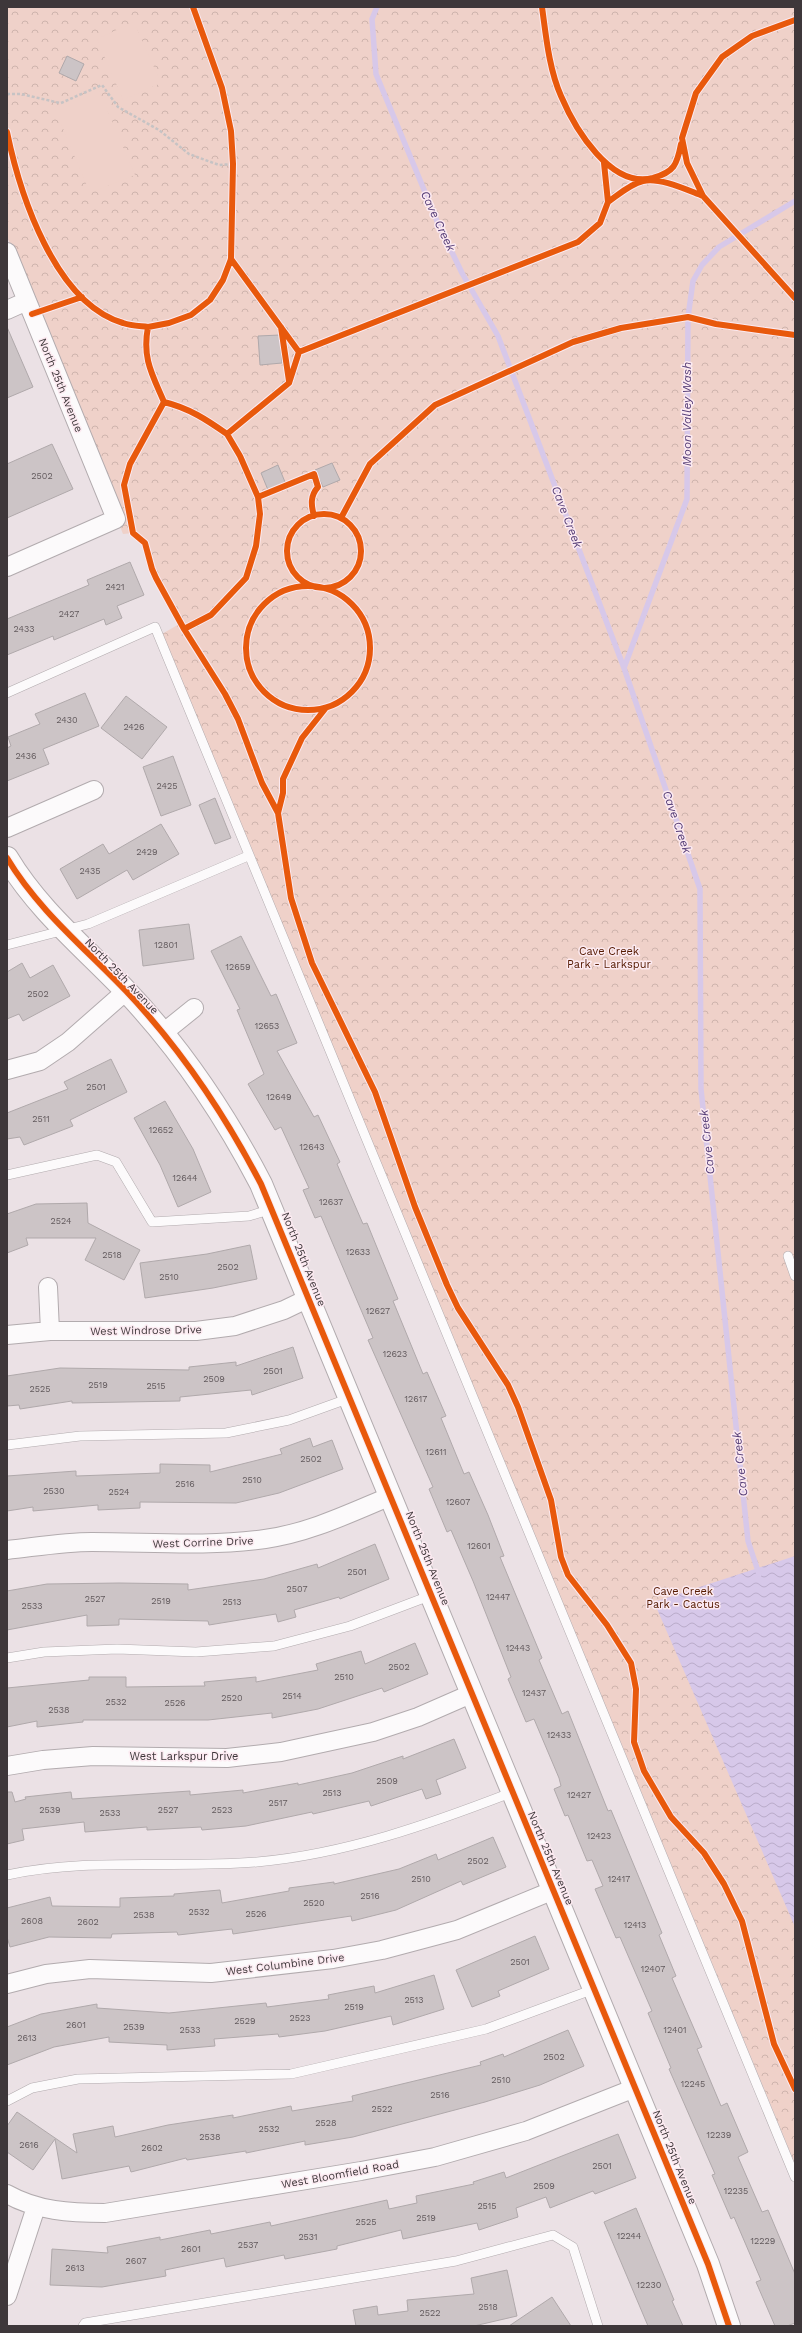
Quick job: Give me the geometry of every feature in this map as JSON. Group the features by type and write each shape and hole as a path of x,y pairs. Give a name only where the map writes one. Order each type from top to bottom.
{"street":[{"name":"North 25th Avenue","path":"7,252 116,519 7,567"},
{"path":"7,310 27,301"},
{"path":"7,828 94,790"},
{"name":"North 25th Avenue","path":"7,858 32,892 63,929 126,991 192,1068 225,1117 272,1209 708,2264 729,2326"},
{"path":"7,1070 40,1061 68,1042 126,991"},
{"path":"163,1033 194,1008"},
{"path":"48,1287 50,1331"},
{"name":"West Windrose Drive","path":"7,1335 50,1331 196,1331 235,1326 284,1310 309,1298"},
{"name":"West Corrine Drive","path":"7,1550 91,1542 156,1544 225,1543 266,1538 325,1524 391,1496"},
{"name":"West Larkspur Drive","path":"7,1766 43,1760 93,1756 227,1758 281,1752 373,1732 418,1717 473,1693"},
{"name":"West Columbine Drive","path":"7,1984 46,1974 90,1969 211,1973 333,1959 382,1950 457,1930 554,1890"},
{"name":"West Bloomfield Road","path":"7,2194 36,2207 70,2213 105,2213 361,2171 435,2157 526,2132 635,2088"},
{"path":"7,2296 36,2207"}],"lane":[{"path":"7,693 155,627 248,856 795,2177"},
{"path":"7,945 63,929 88,924 248,856"},
{"path":"7,1175 97,1155 116,1162 152,1222 249,1216 272,1209"},
{"path":"788,1256 795,1276"},
{"path":"7,1445 80,1436 226,1433 289,1420 351,1398"},
{"path":"7,1658 44,1652 117,1649 196,1652 274,1646 350,1626 432,1595"},
{"path":"7,1875 38,1868 95,1864 208,1864 258,1862 320,1852 381,1840 439,1821 513,1792"},
{"path":"7,2100 32,2088 78,2080 290,2074 486,2029 594,1989"},
{"path":"83,2326 85,2323 456,2262 553,2235 573,2247 598,2326"}],"path":[{"path":"7,94 21,94 62,103 102,85 118,107 160,130 189,154 219,165 233,161 233,172"}],"green space":[{"path":"7,7 795,7 795,2164 162,634 181,623 152,569 145,543 133,533 123,534 7,236"},
{"path":"134,22 161,83 123,100 97,39"},
{"path":"98,88 135,175 90,193 54,107"}],"water":[{"path":"795,1556 795,1927 654,1602"}],"building":[{"path":"67,56 84,64 76,81 59,73"},
{"path":"7,327 33,387 7,398"},
{"path":"280,335 282,363 260,365 258,336"},
{"path":"52,444 73,489 7,518 7,464"},
{"path":"332,463 340,480 323,487 315,470"},
{"path":"278,465 285,482 268,490 261,473"},
{"path":"130,562 144,595 117,606 122,618 106,625 104,619 54,640 53,636 7,655 7,619 89,585 87,580"},
{"path":"85,693 99,726 43,749 49,764 7,781 7,748 11,746 8,737 40,724 35,714"},
{"path":"126,696 167,727 142,759 101,728"},
{"path":"173,756 191,805 161,816 143,767"},
{"path":"215,798 231,838 215,844 199,805"},
{"path":"161,824 179,854 133,880 127,870 77,899 60,869 103,844 109,854"},
{"path":"189,924 194,959 143,966 139,930"},
{"path":"241,936 271,996 276,994 297,1043 277,1051 314,1117 318,1115 340,1162 337,1164 363,1224 367,1223 398,1299 393,1301 423,1374 427,1372 446,1416 441,1418 464,1474 469,1472 488,1515 504,1556 500,1557 542,1658 539,1660 562,1714 568,1711 608,1811 611,1810 662,1933 659,1935 676,1976 672,1978 702,2047 697,2049 721,2106 727,2103 748,2152 738,2157 762,2212 768,2210 795,2274 795,2323 787,2326 775,2326 756,2282 761,2280 734,2217 731,2219 712,2175 715,2174 669,2069 671,2068 648,2013 652,2011 620,1937 616,1938 595,1889 603,1886 592,1860 587,1861 568,1815 565,1816 554,1789 561,1786 559,1778 534,1719 526,1722 508,1679 511,1677 473,1581 451,1530 447,1532 429,1489 433,1487 368,1340 373,1338 321,1216 315,1218 303,1190 309,1188 281,1127 275,1130 248,1084 264,1074 237,1010 240,1009 211,951"},
{"path":"22,963 30,978 53,965 70,996 23,1021 19,1014 7,1019 7,972"},
{"path":"111,1059 127,1092 70,1120 73,1126 24,1145 20,1137 7,1139 7,1113 68,1089 64,1082"},
{"path":"165,1101 193,1149 211,1192 178,1207 160,1165 134,1118"},
{"path":"87,1203 88,1223 140,1250 124,1280 85,1260 96,1238 26,1238 28,1245 7,1253 7,1214 36,1204"},
{"path":"250,1245 257,1279 213,1288 145,1298 140,1263 207,1254"},
{"path":"293,1347 303,1378 252,1395 251,1390 180,1397 180,1401 72,1403 72,1401 20,1409 19,1405 7,1406 7,1376 60,1368 189,1370 189,1367 236,1362 236,1366"},
{"path":"310,1438 313,1447 332,1440 343,1469 279,1493 236,1503 140,1502 140,1508 98,1510 98,1505 33,1511 33,1507 7,1511 7,1476 76,1471 76,1476 160,1473 160,1464 210,1465 210,1472 282,1454 280,1449"},
{"path":"375,1544 389,1579 340,1599 339,1597 294,1610 296,1617 278,1622 276,1614 209,1625 208,1621 119,1619 119,1625 87,1626 87,1615 7,1630 7,1591 47,1584 119,1583 188,1584 188,1590 264,1579 317,1564 318,1568"},
{"path":"415,1643 428,1674 384,1692 382,1688 318,1709 272,1718 272,1713 208,1720 83,1720 83,1722 37,1727 37,1721 7,1727 7,1688 89,1680 89,1677 126,1677 126,1687 205,1686 204,1682 256,1677 256,1682 318,1670 316,1664 361,1651 365,1664"},
{"path":"454,1739 466,1768 436,1780 441,1794 426,1799 422,1789 371,1806 369,1801 313,1814 312,1812 246,1826 202,1830 201,1827 147,1830 147,1827 85,1832 84,1822 22,1829 24,1840 7,1844 7,1792 12,1792 15,1802 26,1799 25,1797 71,1792 72,1799 190,1791 190,1795 243,1790 243,1793 298,1783 298,1785 352,1773 403,1756 403,1759"},
{"path":"493,1837 506,1867 463,1885 461,1881 396,1910 352,1921 351,1916 233,1934 232,1929 178,1935 177,1932 112,1934 111,1938 49,1937 10,1947 7,1937 7,1908 50,1897 52,1906 120,1907 120,1898 174,1896 174,1894 220,1890 222,1903 289,1891 289,1888 334,1882 334,1884 399,1869 436,1854 438,1860"},
{"path":"535,1936 549,1969 498,1991 500,1996 472,2007 456,1970"},
{"path":"434,1975 444,2009 393,2025 391,2016 325,2031 279,2037 278,2034 214,2039 215,2046 167,2050 167,2045 109,2042 109,2037 54,2047 7,2065 7,2027 41,2014 97,2004 97,2008 169,2013 266,2003 267,2007 329,1999 328,1995 374,1986 375,1993"},
{"path":"568,2030 584,2066 540,2085 485,2102 353,2137 305,2145 305,2141 246,2153 246,2151 187,2160 186,2158 131,2172 129,2166 62,2179 55,2139 33,2170 7,2152 7,2126 17,2112 77,2153 73,2134 113,2126 115,2137 168,2125 233,2115 233,2118 291,2106 292,2111 353,2101 352,2096 481,2065 480,2062 503,2054 504,2057"},
{"path":"618,2134 636,2178 595,2194 593,2191 550,2208 546,2197 516,2208 518,2217 479,2230 477,2223 403,2239 401,2230 337,2246 337,2249 285,2259 284,2255 226,2267 224,2258 165,2270 166,2276 102,2287 50,2285 52,2249 108,2253 107,2247 160,2237 160,2240 210,2230 211,2234 270,2222 271,2226 387,2200 389,2209 417,2203 416,2196 474,2184 473,2182 504,2172 506,2178"},
{"path":"636,2208 674,2300 672,2301 683,2326 648,2326 604,2222"},
{"path":"507,2270 517,2316 474,2326 356,2326 353,2310 377,2306 378,2315 408,2311 407,2300 474,2294 471,2278"},
{"path":"552,2297 571,2326 509,2326"}],"waterway":[{"name":"Cave Creek","path":"377,7 372,19 376,74 437,221 462,273 498,336 624,668 700,889 701,1089 748,1541 759,1574"},
{"name":"Moon Valley Wash","path":"624,668 687,499 688,317 693,281 702,265 719,247 795,201"}],"cycle path":[{"path":"193,7 222,88 231,131 233,164 231,259 223,280 210,300 191,315 169,323 148,327 146,348 149,366 164,402 190,411 227,434 289,383 299,352"},
{"path":"542,7 548,52 557,86 575,124 596,154 609,166 623,174 638,179 653,178 666,173 673,167 678,157 681,144"},
{"path":"795,20 752,36 722,57 696,93 682,138 687,163 703,196 795,298"},
{"path":"7,132 21,186 31,215 44,244 60,270 78,294 99,312 126,324 148,327"},
{"path":"299,352 578,242 600,223 608,202 604,163"},
{"path":"608,202 638,182 650,180 665,182 703,196"},
{"path":"231,259 299,352"},
{"path":"32,314 82,297"},
{"path":"341,518 370,464 435,405 573,342 621,328 688,317 716,324 795,335"},
{"path":"281,327 289,381"},
{"path":"164,402 130,464 124,485 133,533 145,543 156,578 184,629 225,694 238,719 262,783 278,813 291,898 312,963 375,1092 415,1207 447,1285 458,1308 508,1385 518,1407 551,1500 561,1557 568,1575 607,1625 631,1663 636,1689 634,1742 644,1771 671,1817 704,1853 724,1884 742,1921 774,2044 795,2089"},
{"path":"184,629 211,615 246,578 256,546 260,514 258,497 240,456 227,434"},
{"path":"258,497 314,474 318,487 315,490 312,501 314,516"},
{"path":"324,514 338,517 350,525 358,537 361,551 358,565 350,577 338,585 324,588 310,585 298,577 290,565 287,551 290,537 298,525 310,517 324,514"},
{"path":"308,586 320,587 332,591 352,604 365,624 369,636 370,648 369,660 365,672 352,692 332,705 320,709 308,710 296,709 284,705 264,692 251,672 247,660 246,648 247,636 251,624 264,604 284,591 296,587 308,586"},
{"path":"278,813 283,793 283,779 302,738 325,709"},
{"path":"7,858 19,877 47,912 126,991 183,1059 217,1107 261,1184 708,2264 729,2326"}],"park label":[{"name":"Cave Creek Park - Larkspur","path":"609,957"},
{"name":"Cave Creek Park - Cactus","path":"683,1597"}]}
